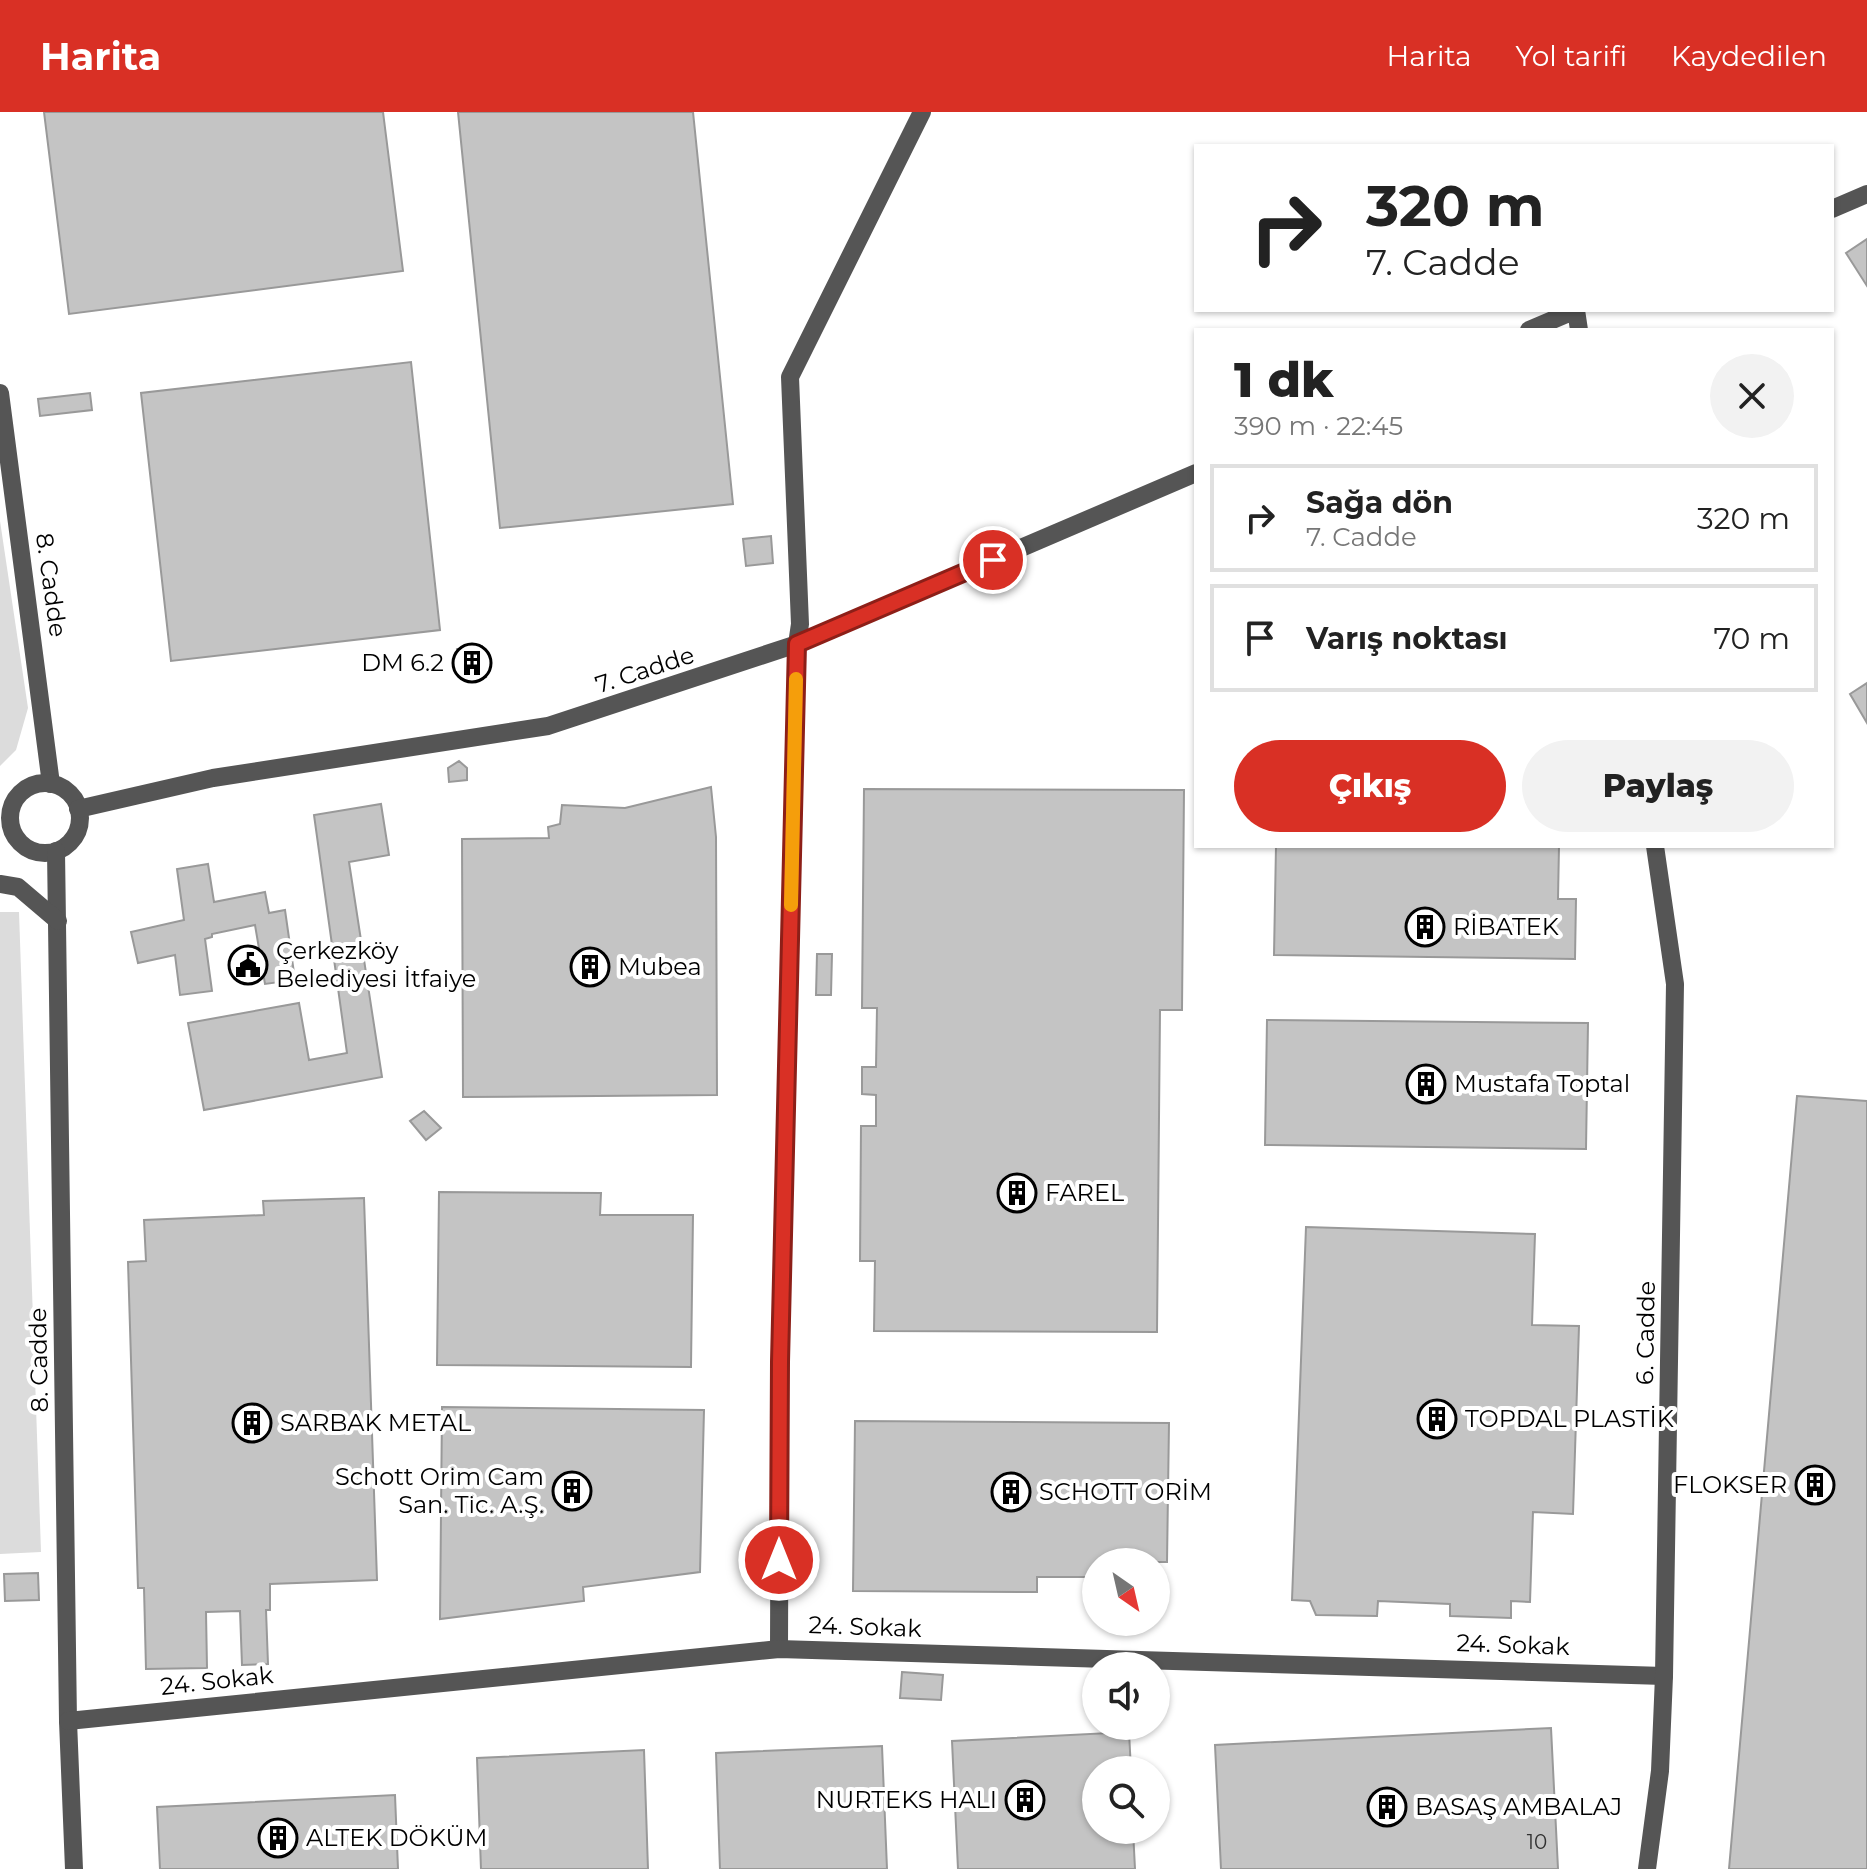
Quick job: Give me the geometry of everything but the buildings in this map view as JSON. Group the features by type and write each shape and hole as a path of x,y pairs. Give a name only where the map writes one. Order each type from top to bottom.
{"street":[{"path":"779,1649 780,1346 797,644 800,624 790,377 922,112"},
{"path":"1834,208 1867,194"},
{"path":"1534,328 1571,312"},
{"name":"8. Cadde","path":"0,393 51,784"},
{"name":"7. Cadde","path":"78,809 213,778 548,726 797,644 1194,474"},
{"path":"51,784 67,791 78,809 79,822 73,839 56,851 34,851 19,842 5,820 19,794 34,785 51,784"},
{"path":"0,849 19,842"},
{"name":"6. Cadde","path":"1647,1869 1660,1771 1664,1676 1675,984 1655,848"},
{"name":"8. Cadde","path":"56,851 68,1721 74,1869"},
{"path":"0,884 18,887 58,921"},
{"name":"24. Sokak","path":"68,1721 779,1649 1664,1676"}],"shaded area":[{"path":"0,521 28,708 16,750 0,766"},
{"path":"0,912 19,912 41,1552 0,1554"}],"slow traffic":[{"path":"791,905 796,679"}],"place":[{"name":"DM 6.2","path":"472,663"},
{"name":"RİBATEK","path":"1425,927"},
{"name":"Çerkezköy Belediyesi İtfaiye","path":"248,965"},
{"name":"Mubea","path":"590,967"},
{"name":"Mustafa Toptal","path":"1426,1084"},
{"name":"FAREL","path":"1017,1193"},
{"name":"TOPDAL PLASTİK","path":"1437,1419"},
{"name":"SARBAK METAL","path":"252,1423"},
{"name":"FLOKSER","path":"1815,1485"},
{"name":"Schott Orim Cam San. Tic. A.Ş.","path":"572,1491"},
{"name":"SCHOTT ORİM","path":"1011,1492"},
{"name":"NURTEKS HALI","path":"1025,1800"},
{"name":"BASAŞ AMBALAJ","path":"1387,1807"},
{"name":"ALTEK DÖKÜM","path":"278,1838"}],"route":[{"path":"779,1560 780,1362 797,644 993,560"}]}
